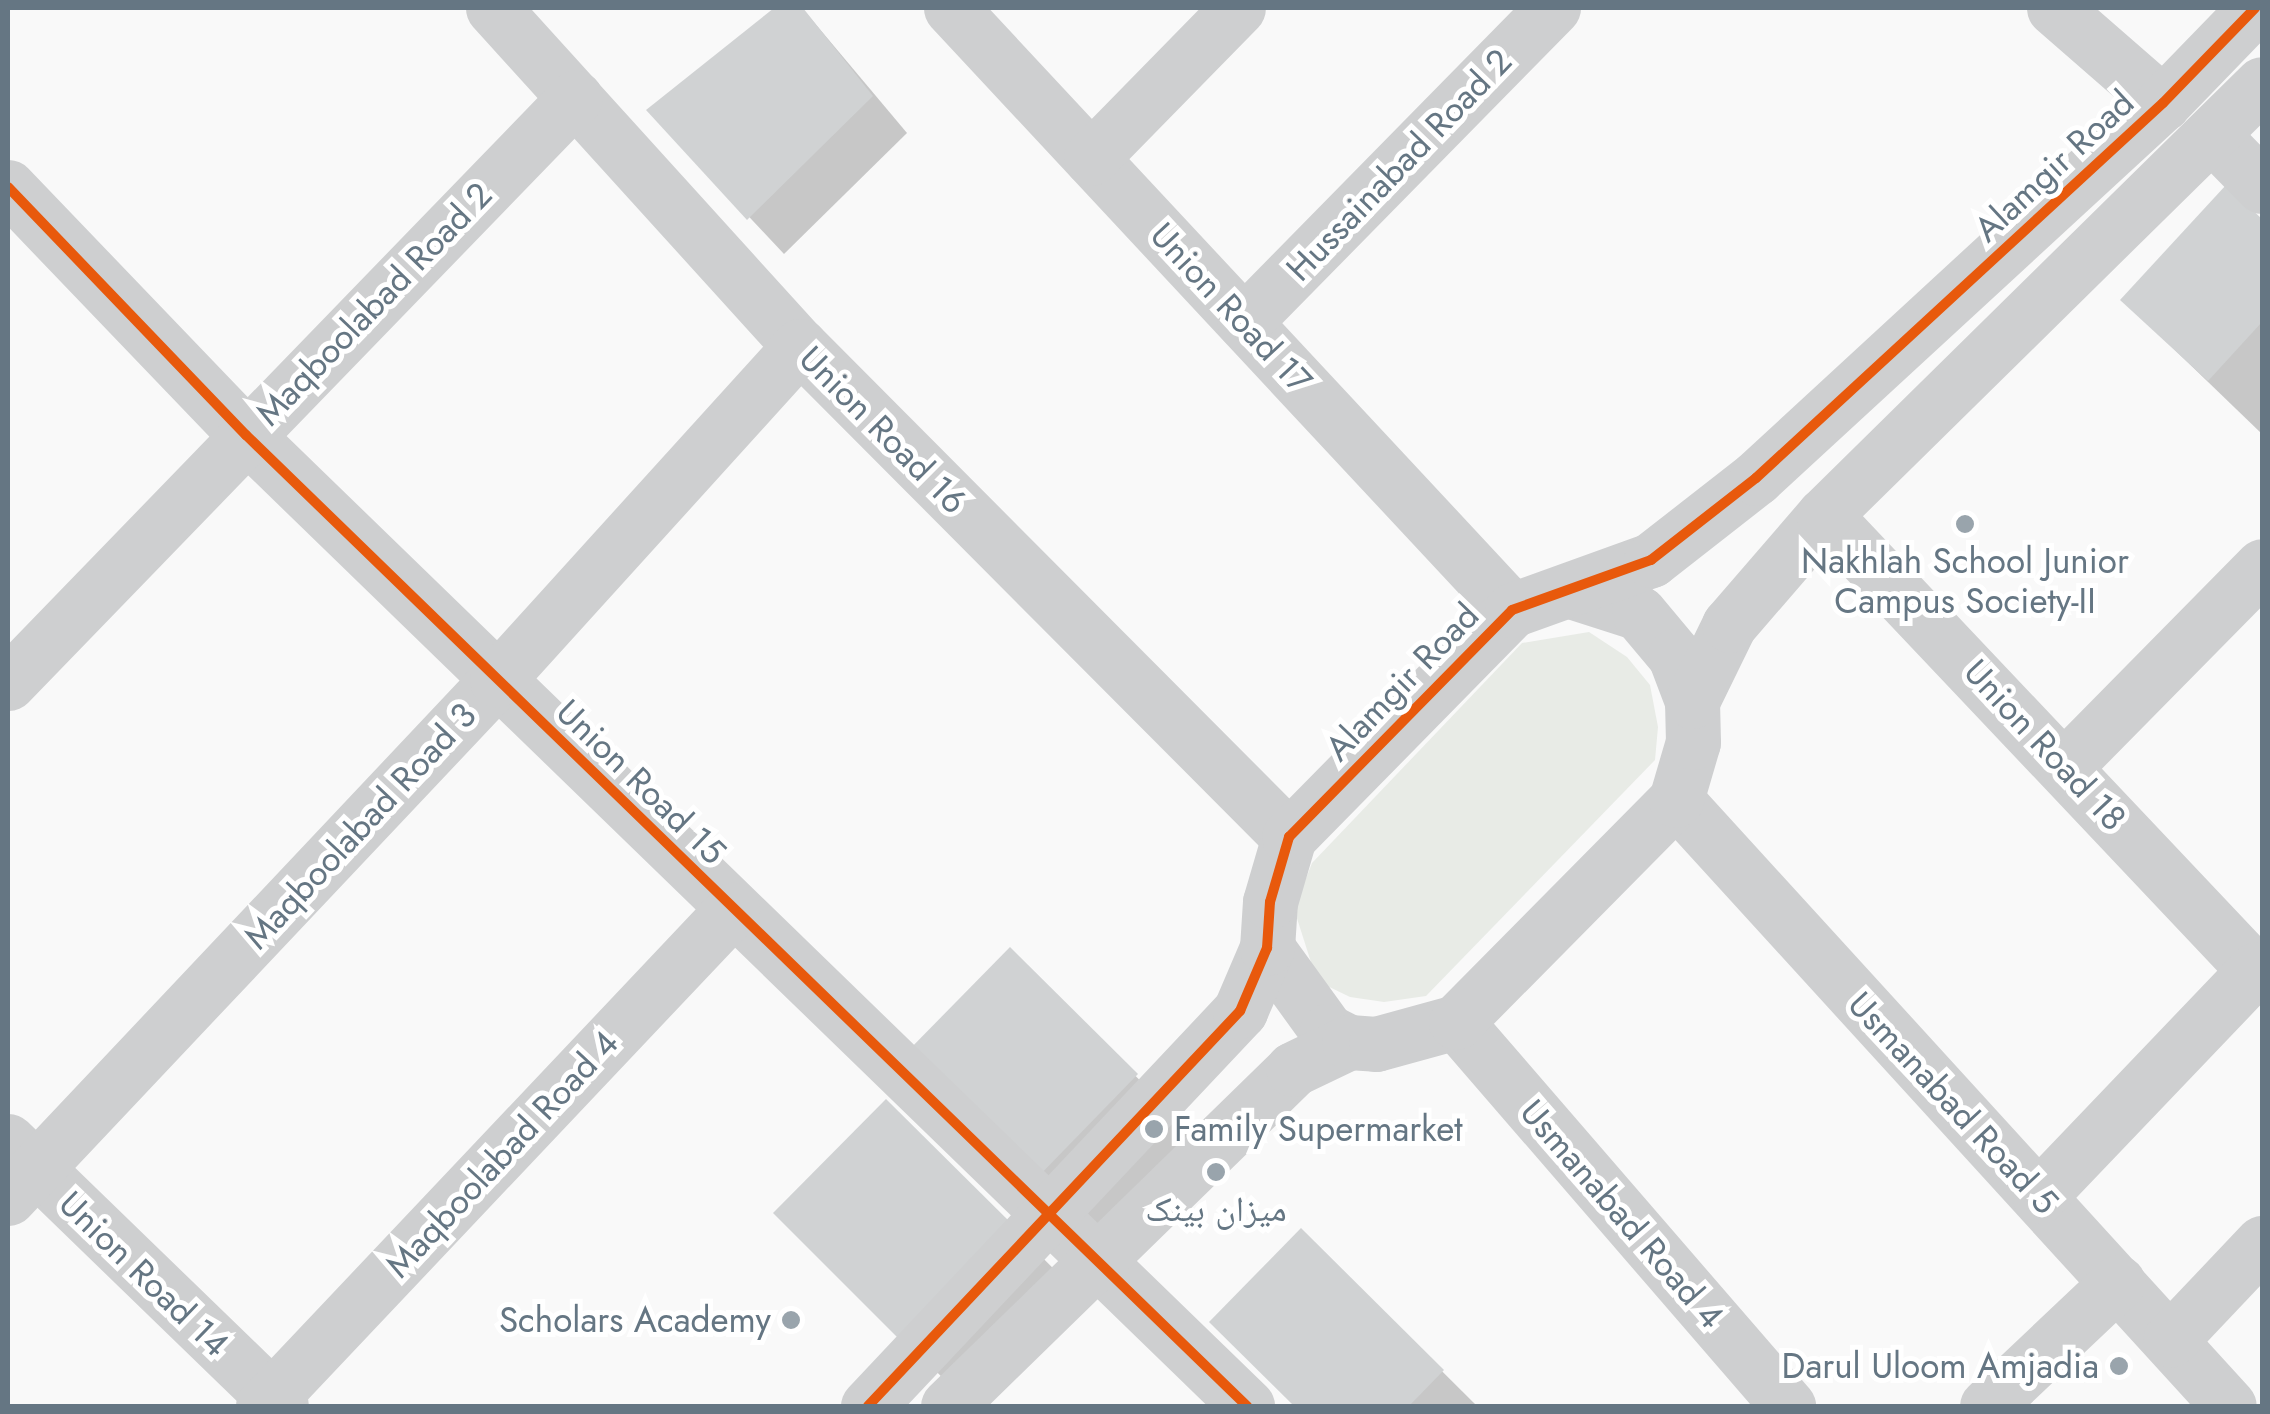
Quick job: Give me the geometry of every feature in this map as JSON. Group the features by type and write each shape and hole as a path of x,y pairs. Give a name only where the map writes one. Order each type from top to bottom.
{"street":[{"name":"Union Road 16","path":"493,8 800,346 1289,837"},
{"name":"Union Road 17","path":"951,8 1512,610"},
{"path":"1092,158 1238,8"},
{"name":"Hussainabad Road 2","path":"1244,322 1554,8"},
{"path":"2054,8 2163,102"},
{"name":"Alamgir Road","path":"868,1406 1240,1011 1268,948 1270,902 1289,837 1512,610 1574,592 1651,560 1756,478 2163,102 2255,8"},
{"path":"1692,701 1729,626 1824,515 2262,84"},
{"name":"Maqboolabad Road 2","path":"8,684 575,98"},
{"path":"2213,136 2262,186"},
{"name":"Union Road 15","path":"8,187 246,435 1045,1218 1247,1406"},
{"name":"Maqboolabad Road 3","path":"17,1169 497,680 800,346"},
{"name":"Union Road 18","path":"1824,515 2066,765 2259,974"},
{"path":"2066,765 2262,566"},
{"path":"1268,948 1327,1030 1349,1042 1376,1044 1456,1022 1676,800 1693,742 1692,701 1675,656 1639,612 1574,592"},
{"name":"Usmanabad Road 5","path":"1676,800 2229,1406"},
{"name":"Maqboolabad Road 4","path":"272,1404 732,910"},
{"path":"2039,1196 2259,974"},
{"name":"Usmanabad Road 4","path":"1456,1022 1788,1406"},
{"path":"948,1406 1294,1069 1349,1042"},
{"name":"Union Road 14","path":"17,1169 272,1404"},
{"path":"2170,1340 2262,1242"},
{"path":"1987,1406 2118,1282"}],"shaded area":[{"path":"1589,632 1627,657 1650,685 1658,727 1655,760 1426,996 1384,1002 1350,997 1317,981 1294,909 1312,863 1522,643"}],"building":[{"path":"774,8 803,8 873,96 747,220 646,110"},
{"path":"2226,185 2262,219 2262,322 2208,381 2120,300"},
{"path":"1010,947 1138,1074 1032,1183 903,1056"},
{"path":"886,1099 1018,1230 905,1345 773,1213"},
{"path":"1301,1228 1444,1370 1409,1406 1294,1406 1209,1322"}],"cycle path":[{"path":"868,1406 1240,1011 1267,948 1270,902 1289,837 1512,610 1651,560 1756,478 2163,103 2255,8"},
{"path":"8,187 246,435 1247,1406"}],"place":[{"name":"Nakhlah School Junior Campus Society-II","path":"1965,524"},
{"name":"Family Supermarket","path":"1154,1129"},
{"name":"میزان بینک","path":"1216,1172"},
{"name":"Scholars Academy","path":"791,1320"},
{"name":"Darul Uloom Amjadia","path":"2119,1366"}]}
